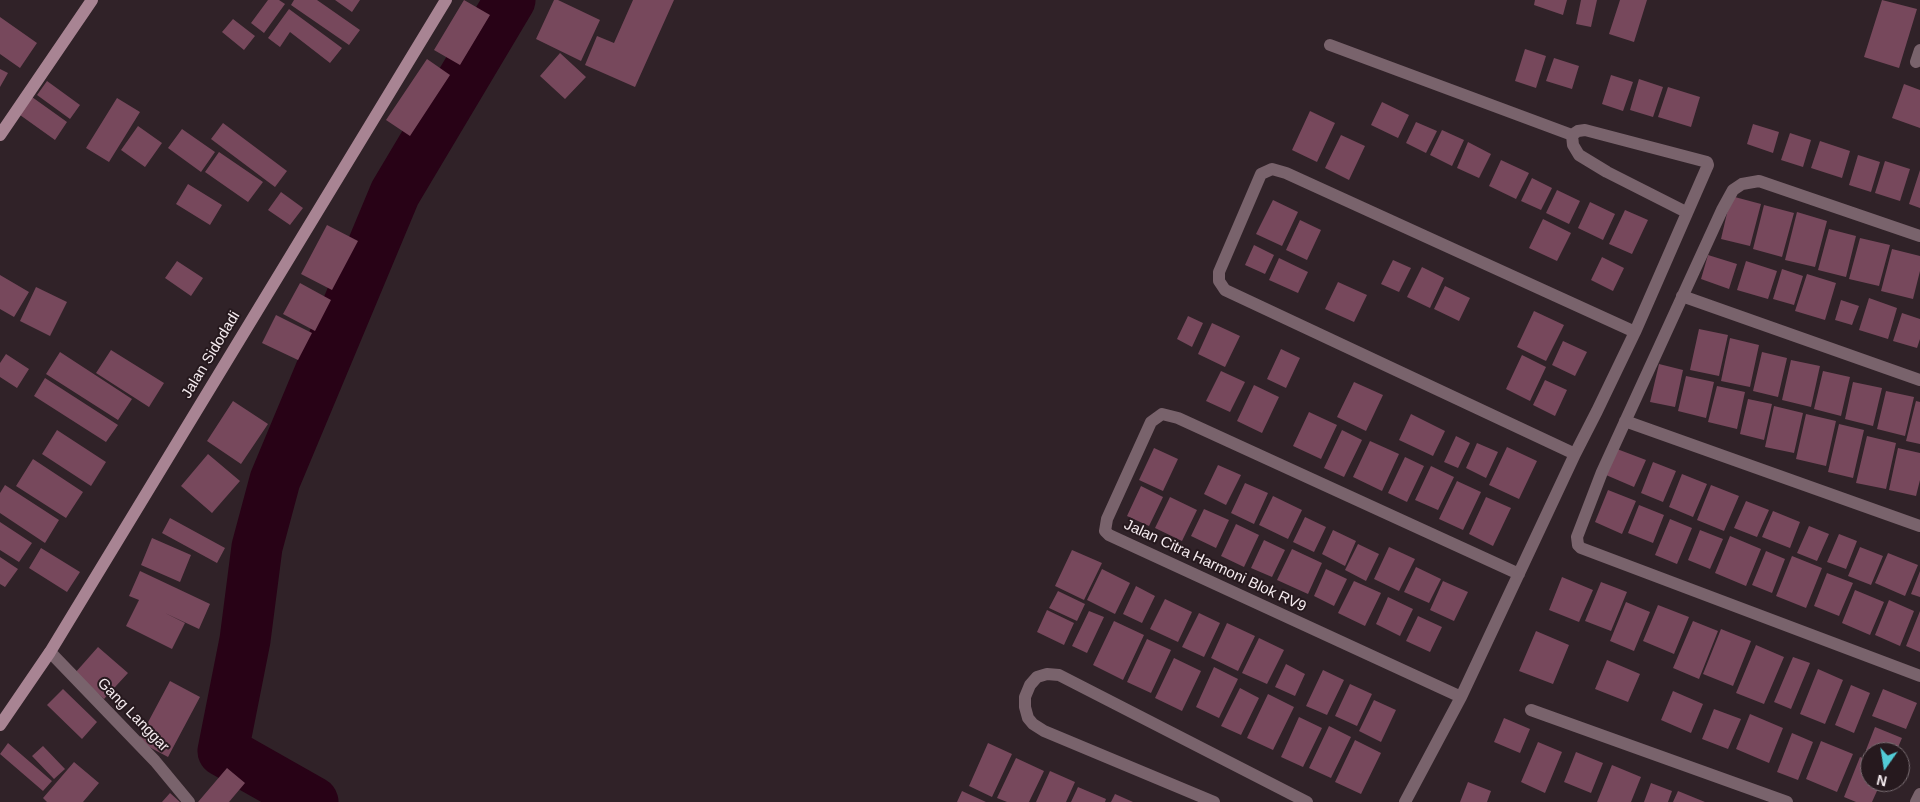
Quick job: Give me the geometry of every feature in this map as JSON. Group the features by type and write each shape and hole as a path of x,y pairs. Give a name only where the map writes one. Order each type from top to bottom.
{"street":[{"path":"0,135 92,0"},
{"name":"Jalan Sidodadi","path":"0,726 50,652 446,0"},
{"path":"1330,45 1572,135"},
{"path":"1405,802 1461,697 1575,454 1635,332 1708,165 1707,162 1585,130 1578,131 1572,135"},
{"path":"1572,135 1575,150 1579,155 1607,172 1686,212"},
{"path":"1575,454 1233,294 1221,286 1219,272 1261,174 1272,169 1286,173 1635,332"},
{"path":"1920,236 1759,181 1750,181 1733,190 1682,296 1602,472 1579,529 1577,540 1581,548 1920,676"},
{"path":"1682,296 1920,380"},
{"name":"Jalan Citra Harmoni Blok RV9","path":"1461,697 1109,535 1105,530 1107,519 1151,422 1162,414 1178,418 1519,574"},
{"path":"1625,421 1920,526"},
{"name":"Gang Langgar","path":"50,652 155,761 189,802"},
{"path":"1214,802 1044,731 1033,724 1028,718 1025,697 1030,685 1037,677 1047,674 1059,676 1307,802"},
{"path":"1531,710 1787,802"},
{"path":"1916,802 1920,794"}],"building":[{"path":"268,0 279,0 285,4 264,33 251,23"},
{"path":"294,0 317,0 360,30 349,45 291,5"},
{"path":"335,0 360,0 352,12"},
{"path":"464,0 490,15 460,65 434,50"},
{"path":"554,0 558,0 600,20 581,61 536,39"},
{"path":"633,0 674,0 635,87 585,65 597,36 614,43"},
{"path":"1535,0 1567,0 1563,15 1534,5"},
{"path":"1581,0 1597,0 1591,27 1576,24"},
{"path":"1620,0 1647,0 1634,42 1609,34"},
{"path":"1882,0 1917,9 1899,68 1864,57"},
{"path":"289,9 342,48 330,63 290,32 280,47 268,38"},
{"path":"0,17 37,43 20,68 0,54"},
{"path":"233,19 255,36 244,50 222,32"},
{"path":"1525,49 1546,56 1536,88 1515,81"},
{"path":"560,53 586,77 565,99 540,76"},
{"path":"1554,58 1579,66 1572,89 1546,81"},
{"path":"427,59 450,75 410,136 386,120"},
{"path":"0,69 8,73 0,87"},
{"path":"1611,75 1633,82 1623,111 1602,104"},
{"path":"1639,79 1663,87 1653,117 1630,110"},
{"path":"47,81 80,105 70,119 37,95"},
{"path":"1904,84 1920,90 1920,128 1892,118"},
{"path":"1668,87 1700,97 1691,127 1658,117"},
{"path":"32,97 67,122 55,140 20,115"},
{"path":"117,98 140,112 109,162 86,148"},
{"path":"1382,102 1409,115 1398,138 1371,125"},
{"path":"1310,111 1335,123 1317,162 1292,150"},
{"path":"1416,122 1437,131 1426,153 1406,143"},
{"path":"223,123 287,171 275,187 211,139"},
{"path":"1753,124 1779,132 1773,153 1747,144"},
{"path":"138,126 162,143 145,167 121,150"},
{"path":"182,129 215,152 201,172 168,148"},
{"path":"1442,130 1464,140 1452,166 1430,155"},
{"path":"1790,133 1811,140 1803,167 1781,160"},
{"path":"1341,135 1365,146 1349,180 1325,168"},
{"path":"1820,141 1850,151 1842,178 1811,168"},
{"path":"1468,142 1491,154 1479,178 1457,168"},
{"path":"219,152 263,182 248,202 205,172"},
{"path":"1858,155 1880,162 1871,192 1849,185"},
{"path":"1501,160 1529,173 1516,199 1489,186"},
{"path":"1885,161 1910,169 1900,201 1875,193"},
{"path":"1920,170 1920,208 1909,204"},
{"path":"1532,178 1552,188 1541,210 1521,201"},
{"path":"188,184 222,205 210,225 176,204"},
{"path":"1557,190 1580,201 1569,224 1546,213"},
{"path":"281,192 303,208 290,225 268,210"},
{"path":"1731,196 1761,204 1750,246 1721,239"},
{"path":"1273,200 1298,212 1282,246 1256,234"},
{"path":"1590,202 1615,214 1603,240 1578,228"},
{"path":"1764,205 1794,213 1782,257 1753,249"},
{"path":"1625,210 1648,220 1632,254 1609,244"},
{"path":"1797,212 1827,221 1815,267 1785,260"},
{"path":"1543,219 1571,233 1557,261 1529,248"},
{"path":"1300,220 1321,230 1307,260 1286,250"},
{"path":"327,225 358,241 332,290 301,274"},
{"path":"1829,229 1856,236 1846,277 1818,270"},
{"path":"1860,238 1890,245 1879,286 1849,279"},
{"path":"1254,245 1274,255 1265,274 1245,265"},
{"path":"1892,249 1920,256 1920,271 1913,299 1881,291"},
{"path":"1708,255 1737,264 1729,289 1701,279"},
{"path":"1602,257 1624,268 1613,291 1591,280"},
{"path":"1279,258 1308,272 1298,293 1269,280"},
{"path":"1393,260 1411,268 1399,292 1381,284"},
{"path":"177,261 203,278 191,296 165,278"},
{"path":"1746,261 1777,271 1768,299 1737,290"},
{"path":"1422,267 1444,278 1430,308 1407,297"},
{"path":"1782,269 1803,276 1794,305 1773,299"},
{"path":"1807,274 1836,283 1825,320 1795,311"},
{"path":"0,275 29,292 14,317 0,309"},
{"path":"1338,282 1367,295 1354,322 1325,309"},
{"path":"300,283 331,300 315,331 283,314"},
{"path":"1445,286 1470,298 1459,321 1434,309"},
{"path":"36,287 67,302 50,336 20,321"},
{"path":"1869,298 1897,308 1888,339 1859,330"},
{"path":"1841,300 1859,306 1852,325 1835,320"},
{"path":"1534,311 1564,325 1546,361 1517,347"},
{"path":"1902,313 1920,319 1920,339 1917,348 1893,341"},
{"path":"276,315 312,333 298,360 262,343"},
{"path":"1188,316 1203,323 1192,347 1177,339"},
{"path":"1212,323 1240,336 1225,367 1198,354"},
{"path":"1699,329 1728,335 1719,376 1690,370"},
{"path":"1730,338 1759,345 1750,387 1721,381"},
{"path":"1563,341 1587,352 1575,376 1552,365"},
{"path":"1281,349 1300,358 1286,388 1267,379"},
{"path":"111,350 164,383 149,407 96,373"},
{"path":"60,352 132,399 118,420 46,374"},
{"path":"1762,352 1787,358 1778,397 1753,391"},
{"path":"6,354 29,369 17,388 0,377 0,363"},
{"path":"1522,355 1546,367 1530,401 1506,389"},
{"path":"1791,360 1820,366 1811,407 1782,400"},
{"path":"1659,364 1683,370 1675,407 1650,402"},
{"path":"1221,371 1245,382 1230,412 1206,401"},
{"path":"1823,371 1850,377 1841,416 1814,409"},
{"path":"1686,376 1714,382 1706,418 1678,411"},
{"path":"45,378 118,425 106,442 34,396"},
{"path":"1545,380 1567,390 1555,416 1533,405"},
{"path":"1354,382 1383,395 1366,431 1337,417"},
{"path":"1853,382 1882,388 1873,426 1845,419"},
{"path":"1254,385 1279,397 1262,433 1237,421"},
{"path":"1717,386 1745,392 1737,429 1708,422"},
{"path":"1886,391 1914,397 1905,436 1877,429"},
{"path":"1748,399 1772,404 1764,440 1740,434"},
{"path":"233,401 268,424 241,464 207,441"},
{"path":"1916,401 1920,402 1920,444 1906,441"},
{"path":"1774,406 1803,413 1794,453 1765,447"},
{"path":"1309,412 1337,425 1321,459 1293,446"},
{"path":"1411,414 1445,431 1433,456 1399,440"},
{"path":"1806,414 1836,421 1826,466 1796,459"},
{"path":"1839,424 1864,430 1853,478 1828,472"},
{"path":"57,430 106,462 91,486 42,454"},
{"path":"1342,430 1362,440 1344,477 1324,468"},
{"path":"1456,436 1470,443 1458,468 1444,462"},
{"path":"1867,436 1896,443 1886,489 1856,483"},
{"path":"1370,441 1399,454 1382,491 1353,477"},
{"path":"1477,443 1498,452 1486,478 1466,468"},
{"path":"1507,447 1537,461 1519,499 1489,485"},
{"path":"1154,448 1178,459 1163,491 1139,480"},
{"path":"1898,448 1920,453 1920,480 1916,496 1889,490"},
{"path":"1617,449 1646,460 1634,487 1606,475"},
{"path":"208,454 240,481 212,513 181,486"},
{"path":"1405,457 1424,466 1407,502 1388,493"},
{"path":"33,459 83,492 66,518 16,486"},
{"path":"1653,462 1676,471 1663,502 1641,493"},
{"path":"1218,465 1241,475 1226,505 1204,494"},
{"path":"1431,466 1454,477 1438,510 1415,500"},
{"path":"1682,474 1707,484 1693,517 1669,507"},
{"path":"1457,481 1481,492 1463,530 1439,519"},
{"path":"1245,483 1268,493 1254,524 1231,513"},
{"path":"5,485 59,520 45,543 0,513 0,493"},
{"path":"1711,485 1739,496 1724,531 1697,520"},
{"path":"1141,486 1163,497 1149,526 1127,516"},
{"path":"1608,490 1636,501 1622,534 1595,522"},
{"path":"1273,496 1302,510 1288,539 1259,525"},
{"path":"1170,497 1197,510 1182,541 1155,528"},
{"path":"1486,497 1511,508 1493,546 1469,534"},
{"path":"1746,501 1769,510 1757,537 1734,528"},
{"path":"1639,505 1664,515 1653,543 1628,533"},
{"path":"1204,509 1229,520 1216,548 1191,536"},
{"path":"1773,511 1800,522 1790,548 1762,537"},
{"path":"1305,517 1326,527 1314,552 1293,542"},
{"path":"170,518 225,548 217,563 162,533"},
{"path":"1670,519 1692,528 1677,564 1655,555"},
{"path":"0,522 32,543 19,562 0,550"},
{"path":"1236,524 1259,535 1244,567 1221,556"},
{"path":"1809,526 1829,534 1817,561 1797,553"},
{"path":"1333,530 1356,541 1345,566 1322,554"},
{"path":"1700,530 1723,539 1710,569 1688,560"},
{"path":"1839,534 1857,541 1846,569 1827,562"},
{"path":"1730,536 1761,549 1746,586 1715,573"},
{"path":"152,538 191,555 180,582 141,565"},
{"path":"1264,540 1285,550 1272,577 1251,568"},
{"path":"1358,544 1379,554 1366,581 1345,570"},
{"path":"1389,547 1415,559 1399,591 1374,579"},
{"path":"1860,547 1883,556 1871,585 1848,576"},
{"path":"41,548 80,572 67,592 29,568"},
{"path":"1292,549 1322,563 1308,594 1277,580"},
{"path":"1072,550 1102,563 1084,600 1055,586"},
{"path":"1766,551 1785,559 1772,593 1752,585"},
{"path":"1888,553 1918,565 1905,596 1875,583"},
{"path":"1792,556 1822,568 1806,608 1776,596"},
{"path":"0,557 18,569 5,587 0,584"},
{"path":"1416,567 1441,579 1429,603 1404,592"},
{"path":"1102,569 1130,583 1115,614 1087,600"},
{"path":"1326,569 1347,579 1334,606 1314,596"},
{"path":"140,571 210,604 199,629 165,613 185,623 172,649 126,626 139,600 129,596"},
{"path":"1920,571 1920,597 1911,594"},
{"path":"1827,573 1853,583 1839,616 1814,606"},
{"path":"1562,577 1593,590 1579,622 1549,610"},
{"path":"1354,581 1381,593 1365,626 1338,613"},
{"path":"1443,581 1468,592 1454,621 1430,610"},
{"path":"1601,582 1627,592 1611,631 1585,621"},
{"path":"1136,586 1155,596 1142,623 1123,614"},
{"path":"1855,590 1884,602 1870,635 1842,623"},
{"path":"1058,591 1085,604 1077,621 1049,608"},
{"path":"1388,597 1413,609 1400,636 1376,624"},
{"path":"1165,599 1192,612 1178,642 1150,629"},
{"path":"1889,600 1914,611 1900,646 1875,635"},
{"path":"1626,602 1650,612 1634,651 1610,641"},
{"path":"1658,605 1689,617 1674,654 1643,641"},
{"path":"1047,610 1074,623 1064,645 1037,632"},
{"path":"1089,611 1104,617 1087,653 1072,646"},
{"path":"1920,611 1920,652 1906,646"},
{"path":"1199,613 1220,623 1204,657 1182,647"},
{"path":"1418,616 1442,627 1430,652 1406,641"},
{"path":"1114,621 1144,635 1123,680 1093,665"},
{"path":"1693,621 1718,631 1699,679 1673,668"},
{"path":"1227,623 1255,636 1238,671 1211,658"},
{"path":"1721,629 1751,641 1733,686 1703,674"},
{"path":"1536,631 1569,645 1553,684 1519,671"},
{"path":"1259,638 1284,650 1267,684 1242,673"},
{"path":"1147,639 1171,650 1151,693 1127,682"},
{"path":"1756,645 1784,657 1764,704 1736,693"},
{"path":"98,647 128,673 104,699 75,673"},
{"path":"1793,657 1810,663 1791,709 1774,702"},
{"path":"1174,658 1201,671 1182,711 1155,698"},
{"path":"1607,660 1640,674 1628,702 1595,689"},
{"path":"1286,664 1305,674 1295,696 1275,687"},
{"path":"1214,667 1238,679 1219,718 1196,707"},
{"path":"1818,669 1843,680 1825,724 1800,714"},
{"path":"1323,670 1344,680 1327,715 1306,706"},
{"path":"170,681 200,697 168,757 138,741"},
{"path":"1350,684 1372,694 1357,726 1335,716"},
{"path":"1851,685 1870,693 1854,733 1835,725"},
{"path":"1240,688 1259,698 1241,735 1221,726"},
{"path":"63,689 97,722 82,739 47,705"},
{"path":"1883,689 1917,703 1906,729 1872,716"},
{"path":"1673,691 1703,704 1691,733 1661,720"},
{"path":"1268,694 1294,707 1273,750 1247,738"},
{"path":"1374,700 1396,710 1381,742 1359,731"},
{"path":"1714,709 1741,719 1728,749 1702,739"},
{"path":"1750,714 1783,728 1769,763 1736,749"},
{"path":"1299,717 1322,728 1303,767 1281,757"},
{"path":"1504,718 1530,729 1520,753 1494,742"},
{"path":"1329,726 1351,737 1331,778 1309,768"},
{"path":"1875,727 1902,738 1900,742 1869,742"},
{"path":"1792,733 1813,742 1798,780 1777,772"},
{"path":"1355,740 1381,753 1361,794 1335,782"},
{"path":"1821,741 1853,754 1837,792 1806,779"},
{"path":"1538,742 1562,752 1545,793 1521,782"},
{"path":"8,743 52,781 43,791 0,754"},
{"path":"988,743 1012,754 992,797 969,786"},
{"path":"43,746 65,769 54,779 32,756"},
{"path":"1576,752 1603,763 1591,793 1564,782"},
{"path":"1860,757 1860,792 1876,792 1872,802 1856,802 1844,797"},
{"path":"1016,758 1044,771 1029,802 1007,802 997,798"},
{"path":"74,762 99,783 83,802 47,802 43,798"},
{"path":"1612,765 1641,777 1631,802 1597,802"},
{"path":"227,768 245,783 229,802 198,802"},
{"path":"1050,771 1075,782 1066,802 1036,802"},
{"path":"1468,782 1491,791 1487,802 1460,802"},
{"path":"1651,783 1672,791 1668,802 1644,802"},
{"path":"1078,787 1106,799 1105,802 1071,802"},
{"path":"962,791 986,802 957,802"},
{"path":"1678,791 1705,802 1673,802"},
{"path":"170,793 180,802 162,802"},
{"path":"1115,794 1133,802 1111,802"}],"waterway":[{"path":"313,802 223,751 245,640 257,547 275,480 395,193 510,0"}]}
